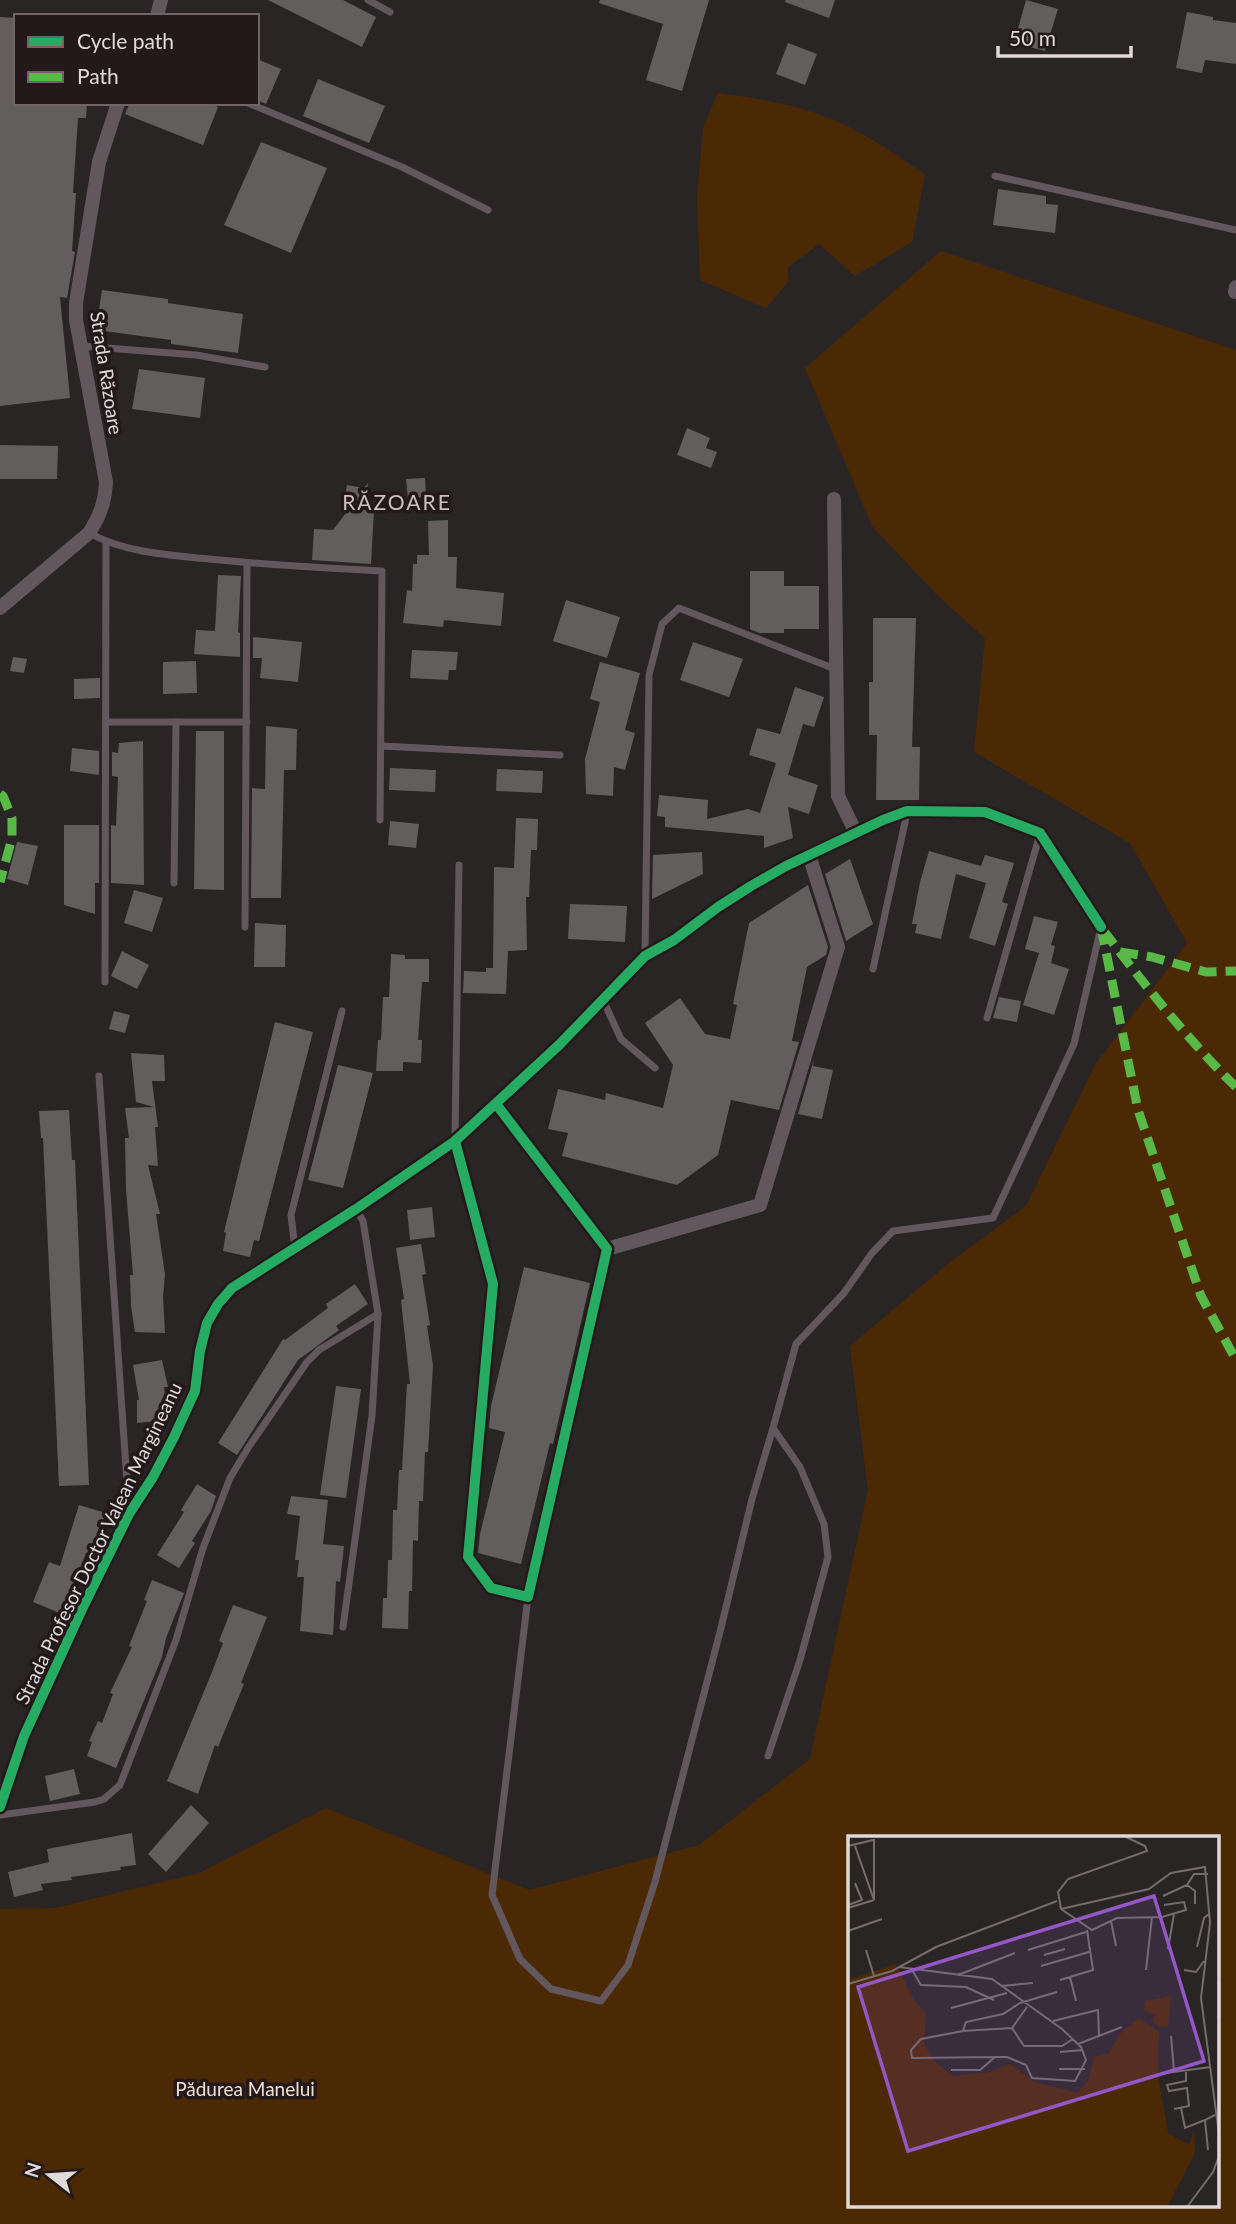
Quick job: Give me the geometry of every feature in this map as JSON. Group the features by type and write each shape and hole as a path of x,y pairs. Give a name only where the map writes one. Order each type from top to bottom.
{"street":[{"name":"Strada Răzoare","path":"0,608 89,533 99,517 105,498 106,482 76,320 78,290 99,162 117,105"},
{"path":"834,499 838,796 856,833"},
{"name":"Strada Profesor Doctor Valean Margineanu","path":"0,1807 24,1736 129,1514 153,1477 195,1391 207,1323 232,1288 295,1250 455,1142 645,956 674,940 718,906 751,886 808,855 907,811 985,813 1040,833"},
{"path":"1040,833 1101,927"},
{"path":"607,1249 760,1205 838,947 808,855"},
{"path":"496,1104 607,1249"},
{"path":"455,1142 493,1284 468,1557 491,1588 528,1597 607,1249"}],"lane":[{"path":"368,0 390,12"},
{"path":"253,105 402,167 488,210"},
{"path":"995,176 1236,230"},
{"path":"81,346 196,355 265,367"},
{"path":"89,533 106,542 151,553 247,563 382,571 380,820"},
{"path":"105,982 106,542"},
{"path":"245,927 247,563"},
{"path":"645,956 649,675 662,624 679,608 835,668"},
{"path":"106,722 247,722"},
{"path":"174,883 176,722"},
{"path":"381,746 560,754"},
{"path":"873,969 907,811"},
{"path":"987,1018 1040,833"},
{"path":"455,1142 459,865"},
{"path":"528,1597 492,1895 520,1959 551,1989 601,2001 628,1965 655,1882 752,1499 796,1344 844,1293 872,1253 893,1231 993,1218 1074,1044 1101,927"},
{"path":"603,1000 621,1039 655,1068"},
{"path":"295,1250 291,1215 342,1011"},
{"path":"99,1076 129,1514"},
{"path":"343,1627 372,1416 377,1314 363,1222 356,1209"},
{"path":"0,1815 96,1802 114,1792 120,1784 176,1640 203,1548 230,1478 248,1447 307,1362 319,1350 377,1314"},
{"path":"768,1756 800,1660 828,1557 824,1524 800,1467 773,1429"}],"green space":[{"path":"718,93 781,103 831,119 874,141 925,175 912,242 855,276 819,244 788,267 788,282 766,308 700,280 697,197 703,128"},
{"name":"Pădurea Manelui","path":"941,251 1236,350 1236,2224 0,2224 0,1909 56,1908 199,1873 326,1808 529,1890 699,1845 810,1759 868,1490 850,1346 949,1263 1026,1206 1095,1065 1187,943 1130,843 974,752 985,638 938,596 872,526 805,368"}],"building":[{"path":"268,0 343,0 376,17 362,47"},
{"path":"600,0 709,0 682,91 646,80 663,24 599,3"},
{"path":"835,0 829,18 785,2"},
{"path":"1026,0 1058,9 1045,51 1014,43"},
{"path":"1187,12 1213,17 1213,20 1236,23 1236,64 1205,60 1202,73 1176,68"},
{"path":"0,17 14,18 14,105 87,105 86,118 78,118 73,193 76,193 72,251 75,252 67,298 60,297 70,398 0,406"},
{"path":"788,43 817,54 805,85 776,74"},
{"path":"259,60 281,69 266,104 259,101"},
{"path":"318,79 385,106 369,143 303,116"},
{"path":"129,105 218,107 203,145 125,114"},
{"path":"261,142 327,168 291,253 224,225"},
{"path":"998,189 1046,196 1046,204 1058,205 1055,233 993,225"},
{"path":"102,290 168,299 168,303 243,314 238,353 171,344 171,340 96,330"},
{"path":"139,369 205,378 200,418 132,409"},
{"path":"687,428 710,438 706,448 717,452 711,468 677,455"},
{"path":"0,445 58,446 57,479 0,479"},
{"path":"425,478 426,497 408,499 406,479"},
{"path":"368,483 364,510 374,510 371,564 312,560 314,529 333,530 355,501 344,500 347,485 364,488"},
{"path":"448,520 448,557 457,557 456,588 504,593 501,626 444,620 443,627 403,623 407,590 412,591 413,564 417,564 417,555 429,555 428,521"},
{"path":"750,571 784,571 784,586 819,586 819,629 784,629 784,633 759,633 750,629"},
{"path":"218,575 241,576 238,632 240,657 194,654 196,630 215,631"},
{"path":"566,600 620,617 607,658 553,641"},
{"path":"873,618 916,618 912,747 920,747 919,800 876,800 877,735 869,735 869,682 873,682"},
{"path":"253,637 302,642 298,682 260,678 262,658 253,658"},
{"path":"693,642 743,659 729,697 680,680"},
{"path":"412,650 458,652 456,670 449,670 448,680 410,678"},
{"path":"13,657 27,659 24,673 10,671"},
{"path":"196,661 197,693 163,694 163,662"},
{"path":"600,662 640,673 625,730 635,733 625,770 614,767 613,796 586,794 585,759 600,702 590,699"},
{"path":"100,678 100,698 74,699 74,679"},
{"path":"795,687 824,697 814,727 803,724 788,775 818,785 809,814 788,807 793,838 764,848 764,836 665,827 665,817 657,816 659,795 708,800 707,819 748,809 760,813 776,763 749,755 757,728 780,734"},
{"path":"266,726 297,729 296,770 284,770 281,898 251,898 252,788 265,789"},
{"path":"196,731 224,731 224,890 194,889"},
{"path":"143,741 144,885 111,883 111,825 116,826 118,777 112,776 112,752 118,753 119,743"},
{"path":"72,748 99,751 99,775 70,771"},
{"path":"390,768 436,770 435,792 389,790"},
{"path":"497,769 543,771 542,793 496,791"},
{"path":"516,818 538,819 537,850 531,850 529,897 526,897 527,950 508,951 506,994 463,993 464,971 486,972 486,968 493,968 494,867 514,868"},
{"path":"390,821 419,824 416,848 388,845"},
{"path":"64,825 99,825 99,883 95,883 95,914 64,905"},
{"path":"17,842 38,846 28,885 7,879"},
{"path":"929,851 981,866 985,855 1014,863 1002,902 1008,904 995,946 969,938 986,883 956,874 941,939 915,933 917,924 912,924"},
{"path":"702,852 703,874 652,899 653,855"},
{"path":"850,859 873,924 846,941 825,874"},
{"path":"808,885 828,947 826,955 807,967 792,1041 799,1042 779,1110 731,1100 718,1155 677,1185 562,1156 568,1133 548,1129 558,1089 605,1100 606,1093 663,1108 673,1065 645,1023 680,998 705,1034 730,1039 737,1005 733,1004 749,923"},
{"path":"134,890 163,898 152,932 124,923"},
{"path":"570,904 627,906 625,942 568,939"},
{"path":"1034,916 1058,922 1051,945 1055,946 1051,963 1069,969 1054,1015 1023,1005 1039,953 1025,949"},
{"path":"255,923 286,925 285,967 254,967"},
{"path":"122,951 149,965 137,989 111,976"},
{"path":"391,954 405,955 405,959 429,959 429,982 422,982 418,1040 422,1040 421,1063 403,1062 403,1071 376,1071 383,997 389,997"},
{"path":"999,997 1021,1001 1017,1022 993,1018"},
{"path":"114,1011 130,1015 125,1033 109,1029"},
{"path":"275,1022 313,1032 259,1241 254,1240 250,1257 223,1251 224,1232"},
{"path":"131,1053 164,1055 165,1081 152,1081 158,1127 155,1127 158,1166 148,1165 160,1214 156,1214 165,1274 165,1333 135,1332 131,1306 130,1275 133,1275 125,1138 129,1138 125,1108 154,1107 136,1102"},
{"path":"814,1059 813,1066 833,1070 822,1119 798,1114"},
{"path":"338,1065 373,1073 343,1188 308,1180"},
{"path":"69,1110 72,1160 75,1160 89,1485 59,1486 43,1138 39,1111"},
{"path":"432,1207 435,1237 410,1240 407,1210"},
{"path":"421,1244 426,1274 422,1275 430,1325 427,1326 433,1365 428,1452 425,1452 423,1501 419,1501 418,1541 413,1540 408,1629 382,1628 383,1598 387,1598 388,1560 392,1560 393,1510 397,1510 399,1470 402,1470 407,1384 410,1384 401,1300 404,1299 396,1248"},
{"path":"524,1267 590,1283 553,1444 550,1443 521,1564 478,1553 480,1534 505,1432 489,1428 491,1406"},
{"path":"355,1284 368,1304 336,1326 339,1330 298,1360 237,1455 218,1443 283,1339 328,1308 326,1304"},
{"path":"162,1360 168,1387 164,1387 168,1420 137,1423 139,1400 133,1365"},
{"path":"336,1386 361,1389 346,1498 320,1495"},
{"path":"197,1484 216,1496 211,1511 192,1541 195,1543 179,1568 157,1555 184,1512 181,1510"},
{"path":"291,1496 328,1500 323,1544 344,1546 340,1582 336,1581 333,1635 300,1631 304,1577 297,1577 299,1560 295,1560 300,1516 287,1514"},
{"path":"79,1505 109,1514 96,1556 86,1553 62,1614 33,1602 49,1562 60,1566"},
{"path":"152,1580 184,1593 166,1638 162,1657 116,1768 87,1756 92,1742 89,1741 98,1721 102,1723 113,1694 110,1693 132,1647 129,1646 147,1601 144,1600"},
{"path":"233,1605 267,1617 241,1683 244,1684 218,1747 215,1745 198,1794 167,1781 223,1643 219,1641"},
{"path":"74,1769 80,1794 50,1801 45,1776"},
{"path":"191,1805 209,1823 166,1872 148,1854"},
{"path":"132,1833 136,1865 120,1867 121,1870 71,1877 72,1880 41,1884 43,1890 14,1897 8,1872 49,1862 47,1849"}],"marked path":[{"path":"0,794 12,818 12,838 0,882"},
{"path":"1101,927 1138,1110 1201,1296 1236,1360"},
{"path":"1103,930 1183,1030 1236,1087"},
{"path":"1120,952 1152,957 1206,972 1236,971"}],"cycle path":[{"path":"0,1807 24,1736 84,1605 129,1514 174,1437 195,1391 207,1323 218,1304 232,1288 356,1209 455,1141 559,1045 645,956 674,940 718,907 786,866 907,811 985,812 1040,833 1101,927"},
{"path":"455,1141 493,1284 468,1557 491,1588 528,1597 607,1249 496,1104"}],"district":[{"name":"RĂZOARE","path":"397,501"}]}
